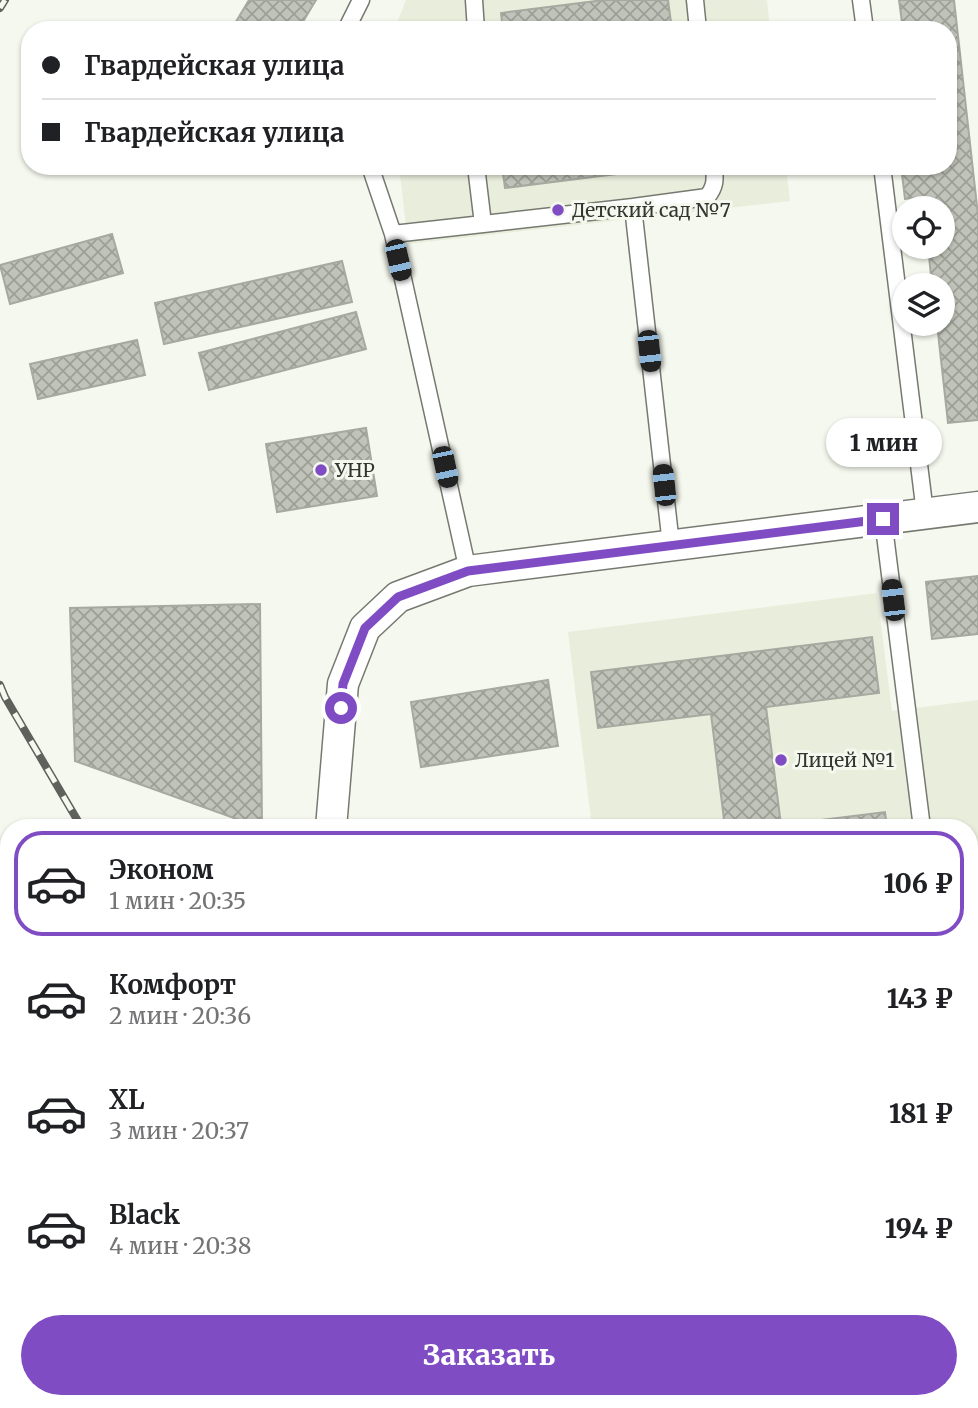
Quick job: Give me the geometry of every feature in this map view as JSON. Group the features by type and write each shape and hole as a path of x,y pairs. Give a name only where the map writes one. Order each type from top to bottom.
{"street":[{"path":"332,819 343,684 365,628 398,597 468,571 978,507"}],"lane":[{"path":"350,21 361,0"},
{"path":"474,0 476,21"},
{"path":"695,0 697,21"},
{"path":"861,0 864,21"},
{"path":"373,175 393,234 468,571"},
{"path":"477,175 483,224"},
{"path":"393,234 707,197 716,181 715,175"},
{"path":"883,175 925,513"},
{"path":"633,207 671,545"},
{"path":"883,519 921,819"}],"shaded area":[{"path":"406,0 767,0 769,21 398,21"},
{"name":"Детский сад №7","path":"400,175 787,175 790,201 408,244"},
{"name":"Лицей №1","path":"877,593 892,711 978,700 978,819 591,819 568,632"}],"building":[{"path":"249,0 316,0 303,21 236,21"},
{"path":"604,0 668,0 671,21 502,21 501,13"},
{"path":"899,0 954,0 956,21 902,21"},
{"path":"957,27 978,215 978,420 948,423 938,336 955,336 955,273 931,273 929,259 955,259 955,196 905,196 902,175 957,175"},
{"path":"503,175 608,175 505,188"},
{"path":"112,234 123,273 10,304 0,265"},
{"path":"342,261 352,302 164,344 155,303"},
{"path":"356,312 366,349 209,390 199,353"},
{"path":"137,340 145,375 38,399 30,364"},
{"name":"УНР","path":"366,428 377,496 277,512 266,444"},
{"path":"978,576 978,634 932,639 926,582"},
{"path":"260,604 262,819 237,819 75,761 70,608"},
{"path":"872,637 879,693 766,707 780,819 724,819 711,714 598,728 591,672"},
{"path":"548,680 558,746 421,767 411,702"},
{"path":"885,812 886,819 829,819"}],"railway":[{"path":"0,8 5,0"},
{"path":"0,685 77,819"}],"place":[{"name":"Детский сад №7","path":"558,210"},
{"name":"УНР","path":"321,470"},
{"name":"Лицей №1","path":"781,760"}],"route":[{"path":"341,708 343,684 365,628 398,597 468,571 883,519"}]}
